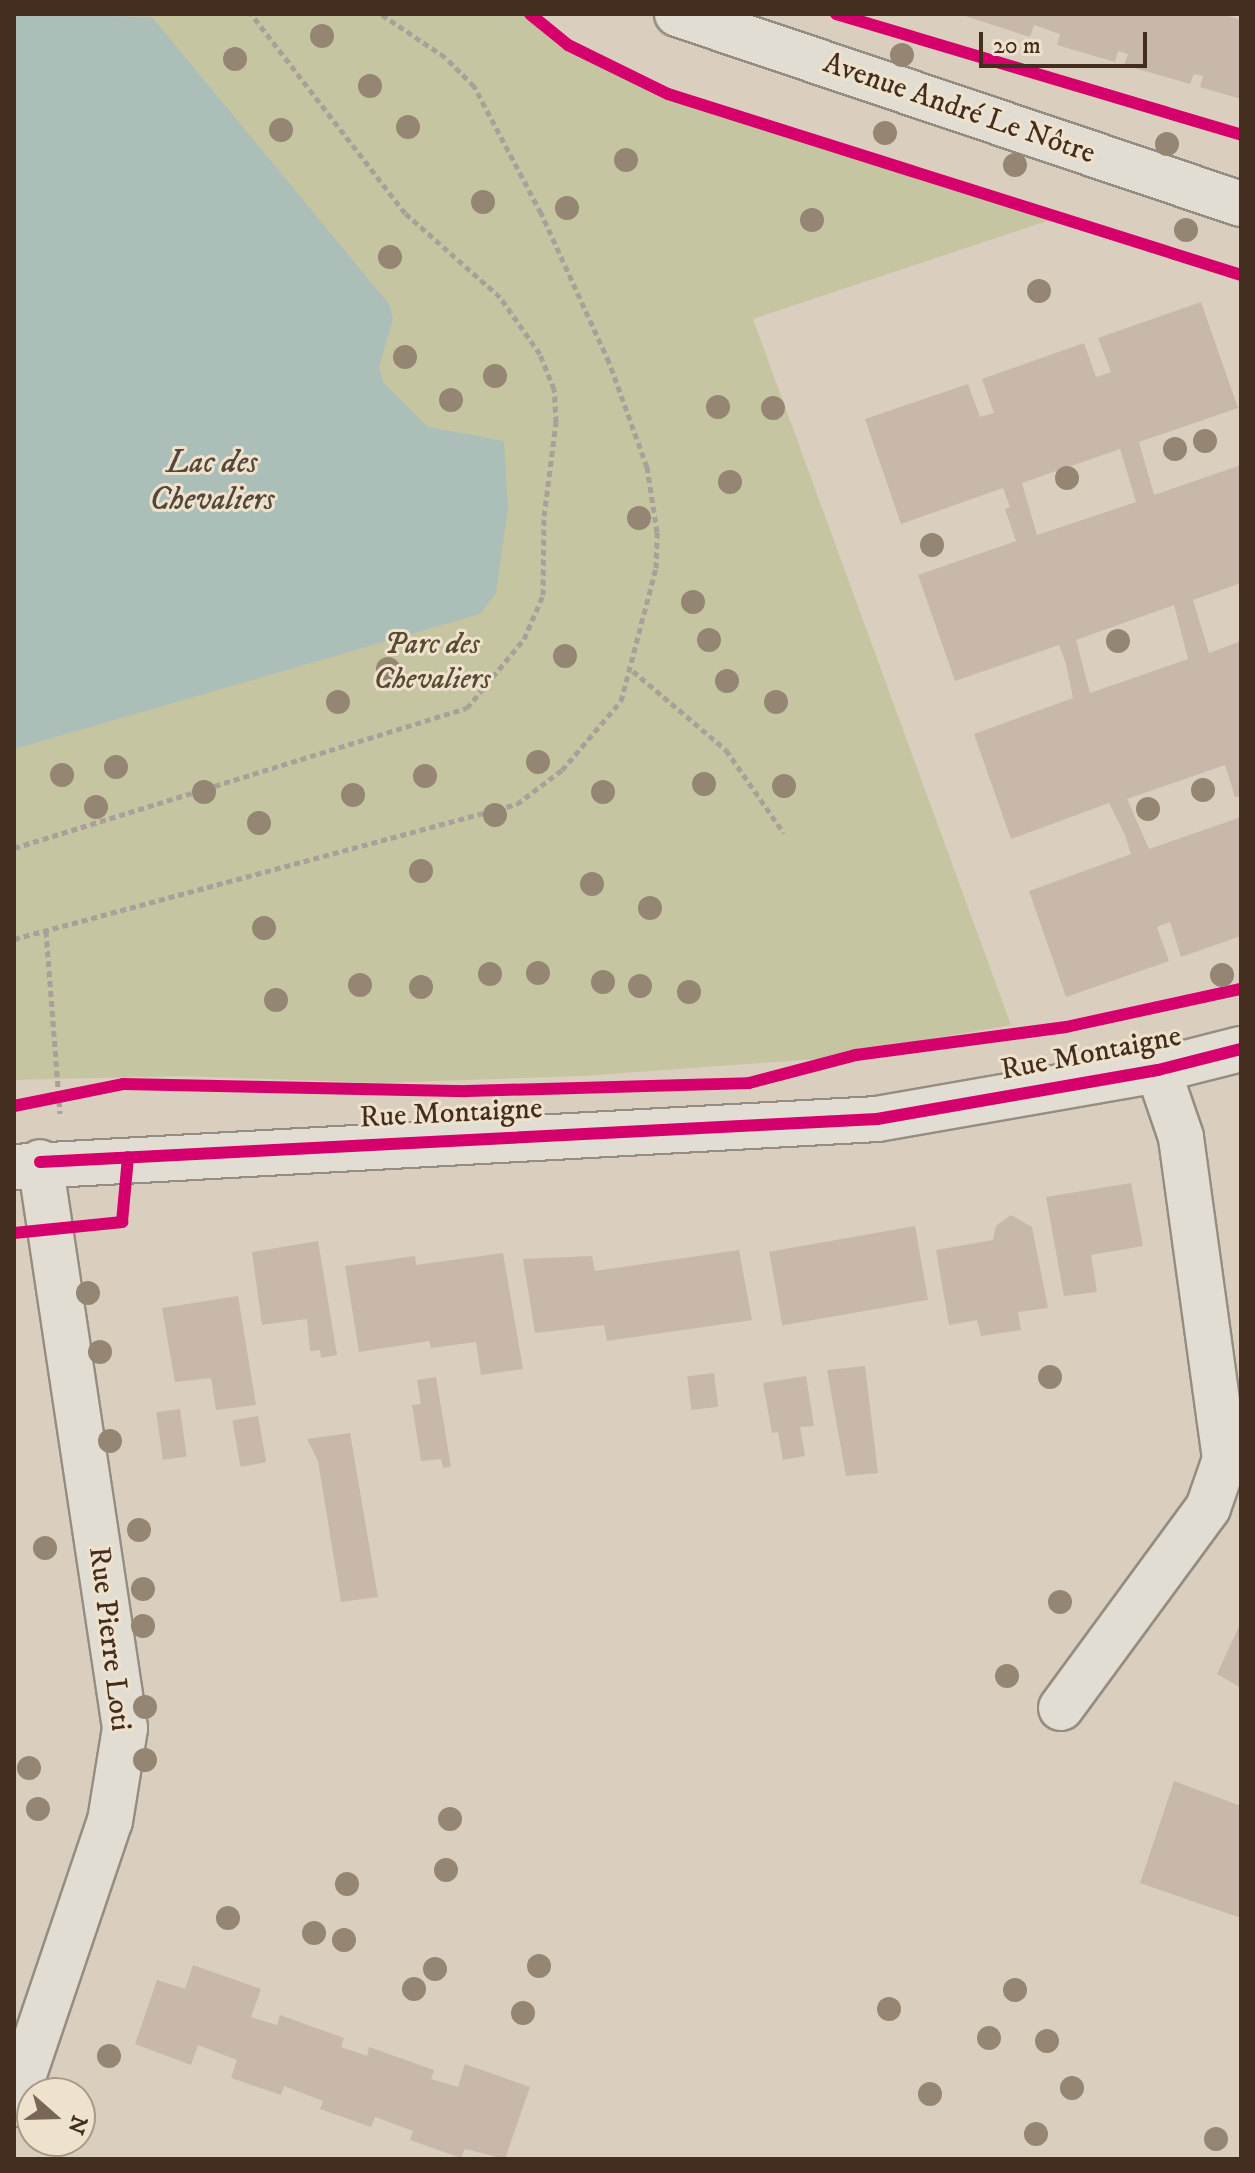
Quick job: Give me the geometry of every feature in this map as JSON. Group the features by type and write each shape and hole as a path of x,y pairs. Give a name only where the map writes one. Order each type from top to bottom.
{"street":[{"name":"Avenue André Le Nôtre","path":"677,14 1241,204"},
{"name":"Rue Montaigne","path":"39,1163 877,1119 1158,1070 1241,1049"},
{"name":"Rue Montaigne","path":"1061,1708 1208,1508 1225,1459 1181,1137 1158,1070"},
{"name":"Rue Pierre Loti","path":"14,2104 110,1821 125,1728 39,1163"}],"path":[{"path":"14,848 467,708 530,627 543,595 544,516 556,422 554,389 540,354 500,297 405,213 251,14"},
{"path":"14,939 517,804 562,770 588,741 621,701 633,671 650,605 657,532 647,467 609,362 510,148 474,86 445,57 381,14"},
{"path":"633,671 726,750 784,833"},
{"path":"39,1163 65,1096 46,931"},
{"path":"44,1100 65,1096"}],"green space":[{"name":"Parc des Chevaliers","path":"14,14 522,14 616,67 736,120 1053,219 753,319 1011,1025 817,1059 583,1076 381,1083 180,1076 14,1080"}],"water":[{"name":"Lac des Chevaliers","path":"14,14 152,17 389,304 393,319 379,367 383,382 428,427 504,441 508,508 496,593 480,614 14,749"}],"building":[{"path":"959,14 1222,14 1241,20 1241,99 1200,87 1203,76 1194,74 1190,84 1124,65 1128,54 1118,51 1115,62 1057,45 1060,34 1034,25 1030,37"},
{"path":"1201,302 1238,408 1139,442 1154,495 1241,465 1241,583 1193,600 1209,653 1241,641 1241,796 1235,797 1225,765 1127,799 1149,849 1241,817 1241,936 1181,957 1170,922 1157,927 1169,961 1066,997 1029,891 1131,854 1125,835 1109,803 1011,839 974,734 1073,698 1066,664 1059,645 955,681 918,575 1016,541 1005,509 1010,507 1003,488 901,524 865,419 968,384 980,417 994,413 982,379 1084,343 1096,377 1111,372 1098,338","holes":["1120,449 1136,502 1037,535 1022,483","1174,605 1188,659 1090,693 1076,640"]},
{"path":"1131,1183 1143,1246 1091,1255 1097,1292 1064,1296 1046,1197"},
{"path":"1011,1215 1032,1227 1048,1308 1018,1312 1021,1330 981,1336 977,1320 949,1325 936,1250 993,1240 996,1226"},
{"path":"915,1226 928,1300 782,1326 769,1252"},
{"path":"318,1241 337,1355 321,1358 320,1350 310,1351 307,1319 262,1325 252,1252"},
{"path":"739,1250 752,1320 607,1341 604,1325 535,1333 523,1259 592,1256 595,1271"},
{"path":"503,1253 523,1369 481,1375 476,1342 431,1348 429,1341 359,1352 345,1266 415,1256 416,1265"},
{"path":"238,1296 256,1405 216,1410 211,1378 175,1382 162,1308"},
{"path":"865,1366 878,1473 846,1476 827,1370"},
{"path":"714,1373 718,1407 691,1410 687,1376"},
{"path":"806,1376 814,1426 800,1427 805,1456 783,1460 778,1432 772,1433 763,1383"},
{"path":"436,1377 451,1467 443,1468 441,1459 421,1461 412,1405 421,1404 417,1380"},
{"path":"180,1409 187,1457 163,1460 156,1412"},
{"path":"258,1416 266,1462 241,1467 232,1421"},
{"path":"350,1433 378,1597 341,1602 318,1461 307,1439"},
{"path":"1241,1622 1241,1688 1217,1674"},
{"path":"1174,1781 1241,1806 1241,1918 1140,1883"},
{"path":"193,1965 261,1989 251,2017 277,2025 280,2015 344,2038 341,2047 367,2056 369,2047 434,2070 431,2079 458,2087 465,2064 530,2087 505,2159 465,2149 461,2158 410,2140 413,2131 375,2117 371,2127 320,2109 323,2101 284,2086 281,2095 231,2078 237,2060 198,2045 191,2065 135,2044 157,1980 185,1989"}],"cycle path":[{"path":"530,14 568,45 668,94 1241,275"},
{"path":"836,14 1241,135"},
{"path":"14,1106 123,1084 467,1091 749,1083 856,1055 1066,1027 1241,989"},
{"path":"40,1162 877,1119 1158,1070 1241,1049"},
{"path":"14,1233 122,1222 128,1157"}]}
